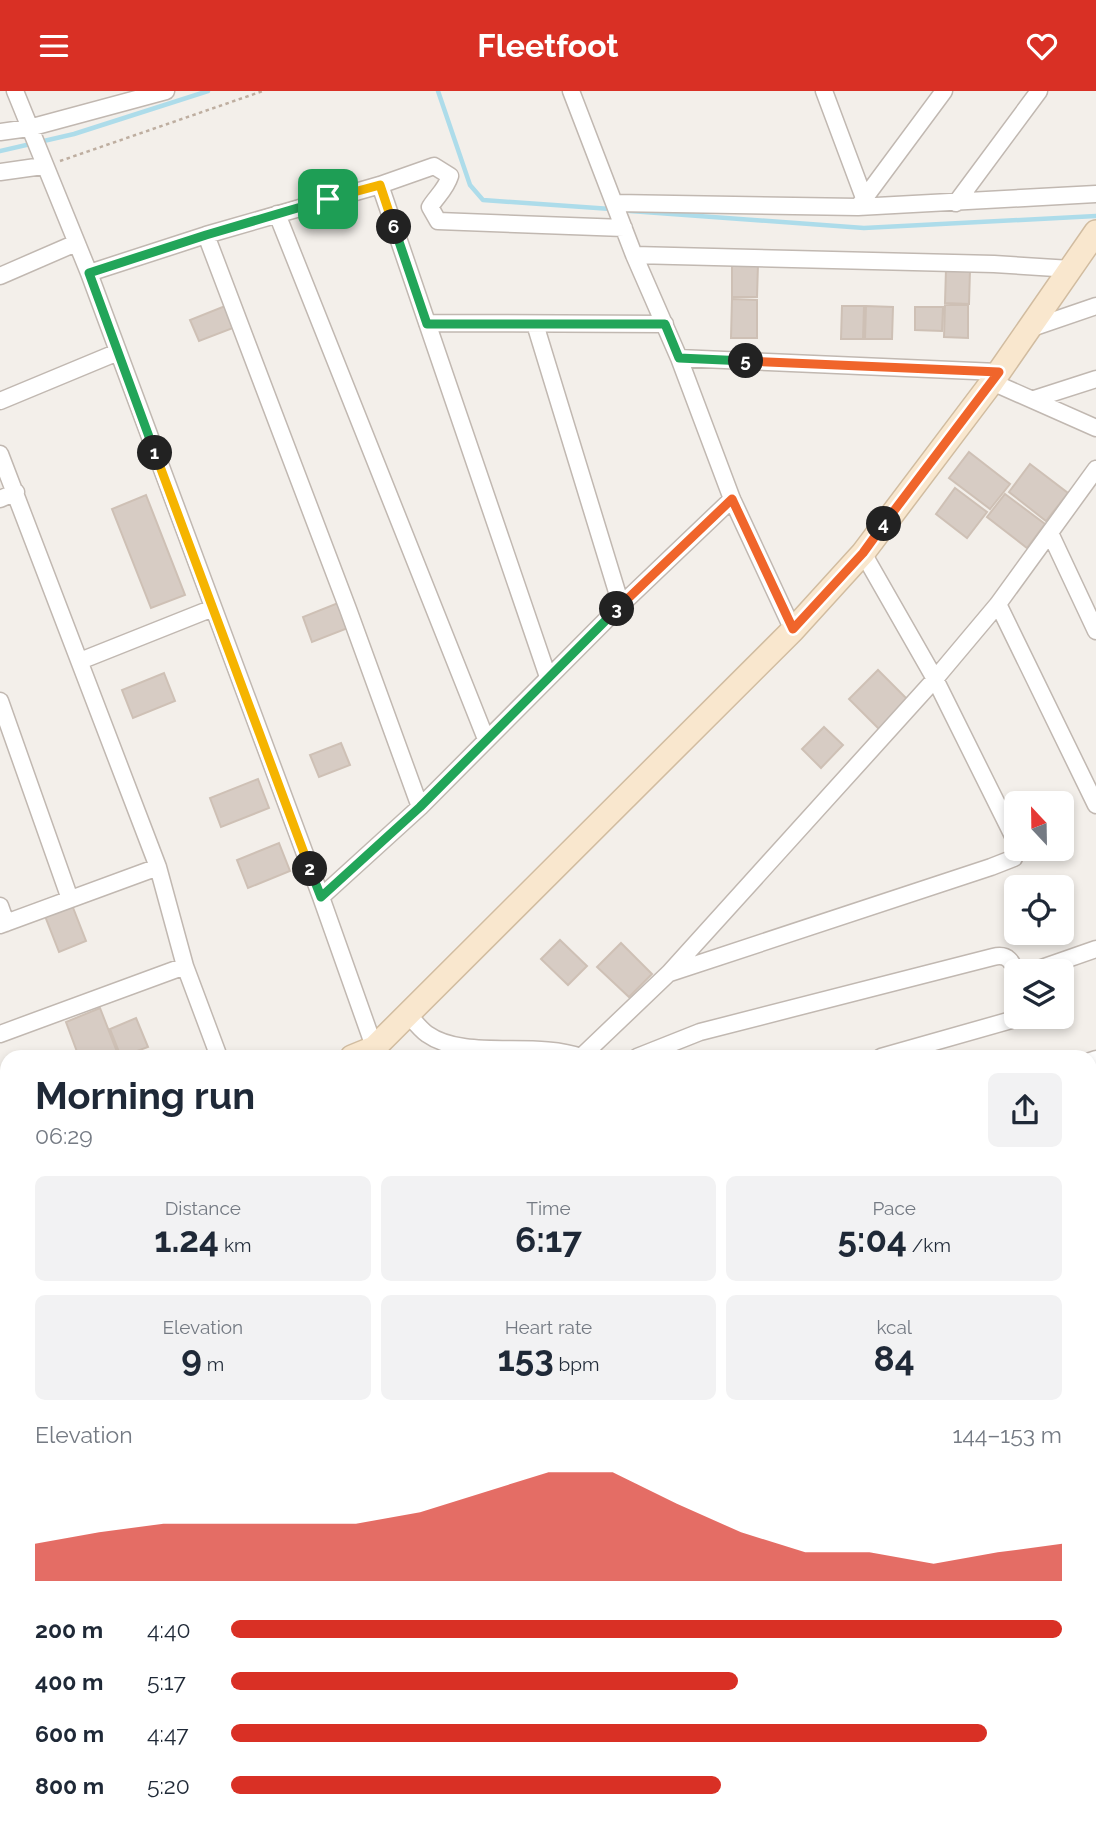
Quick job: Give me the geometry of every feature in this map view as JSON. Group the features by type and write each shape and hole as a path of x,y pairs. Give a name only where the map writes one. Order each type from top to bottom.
{"street":[{"path":"15,91 43,166 89,273 375,1050"},
{"path":"0,132 29,128 141,95 166,91"},
{"path":"571,91 634,255 679,358 732,499 793,629"},
{"path":"824,91 861,203"},
{"path":"861,203 944,91"},
{"path":"956,203 1039,91"},
{"path":"0,172 43,166"},
{"path":"89,273 206,235 380,185 434,166 450,176 446,187 437,194 430,207 438,221 624,228"},
{"path":"380,185 548,677"},
{"path":"615,202 956,203 1096,194"},
{"path":"277,214 486,739"},
{"path":"378,1050 408,1014 793,629 863,553 995,377 1096,232"},
{"path":"206,235 420,807"},
{"path":"0,276 76,243"},
{"path":"634,255 994,264 1071,269"},
{"path":"1028,329 1096,306"},
{"path":"427,324 665,324"},
{"path":"535,324 621,605"},
{"path":"0,401 118,352"},
{"path":"679,358 995,377 1096,428"},
{"path":"1034,399 1096,379"},
{"path":"0,454 158,867 185,966 216,1050"},
{"path":"588,1050 669,973 936,680 998,604 1096,469"},
{"path":"0,499 16,492"},
{"path":"321,897 420,807 548,677 732,499"},
{"path":"1050,533 1096,631"},
{"path":"863,553 936,680 1004,817"},
{"path":"998,604 1096,805"},
{"path":"80,661 214,608"},
{"path":"0,702 70,899"},
{"path":"669,973 1005,861"},
{"path":"0,906 3,924 158,867"},
{"path":"1067,959 1096,949"},
{"path":"654,1050 699,1032 993,957 1002,955 1009,959"},
{"path":"0,1034 185,966"},
{"path":"408,1014 426,1034 445,1043 478,1048 536,1050"},
{"path":"906,1050 1004,1022"}],"path":[{"path":"43,166 263,91"}],"building":[{"path":"732,264 758,264 757,297 732,297"},
{"path":"946,269 970,270 969,304 945,303"},
{"path":"732,299 757,300 757,338 731,338"},
{"path":"945,305 968,305 968,338 944,337"},
{"path":"225,306 233,328 199,341 190,320"},
{"path":"842,306 864,306 863,339 841,339"},
{"path":"866,306 893,307 892,339 865,339"},
{"path":"915,307 943,307 942,331 915,330"},
{"path":"969,452 1010,484 990,509 949,478"},
{"path":"1030,464 1068,493 1046,521 1009,492"},
{"path":"955,488 987,512 967,538 936,514"},
{"path":"1005,494 1045,524 1027,548 987,517"},
{"path":"146,495 185,595 151,608 112,509"},
{"path":"338,603 348,628 312,642 303,617"},
{"path":"878,670 911,703 882,732 849,699"},
{"path":"164,673 175,701 133,718 122,690"},
{"path":"824,727 843,745 821,768 802,749"},
{"path":"341,743 350,765 319,777 310,755"},
{"path":"258,779 269,808 221,827 210,798"},
{"path":"279,843 290,871 248,888 237,860"},
{"path":"72,905 86,941 59,952 45,916"},
{"path":"560,940 587,966 568,985 541,959"},
{"path":"621,943 652,974 629,997 597,967"},
{"path":"100,1008 116,1050 76,1050 66,1022"},
{"path":"136,1018 148,1047 140,1050 118,1050 110,1029"}],"waterway":[{"path":"0,151 74,134 208,91"},
{"path":"438,91 470,185 483,200 611,209"},
{"path":"630,211 864,228 1096,216"}],"route":[{"path":"380,185 427,324 665,324 679,358 999,372 863,553 793,629 732,499 621,605 420,807 321,897 89,273 328,199 380,185"}]}
